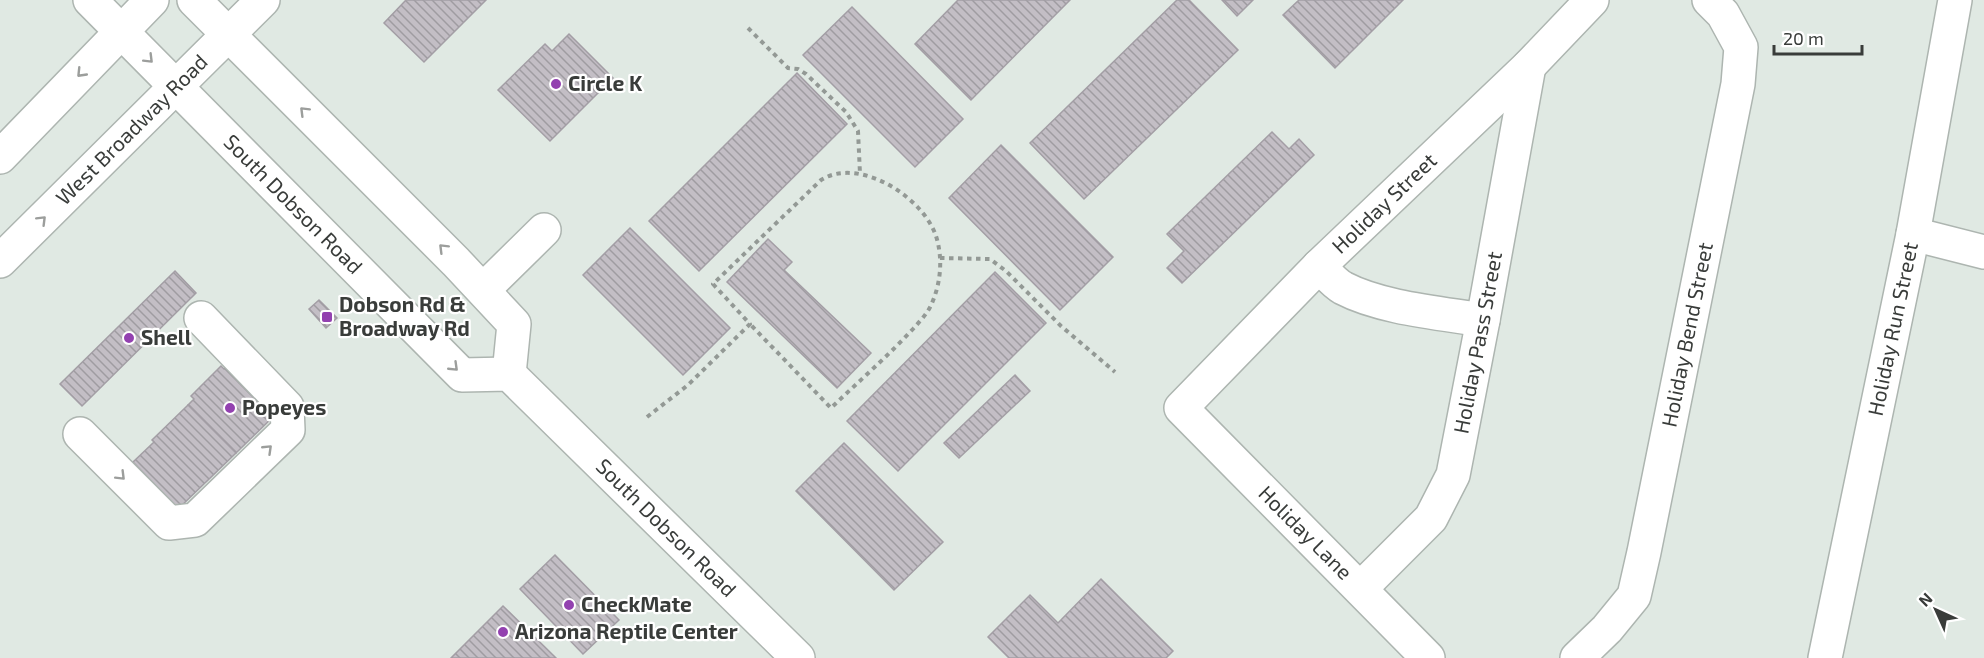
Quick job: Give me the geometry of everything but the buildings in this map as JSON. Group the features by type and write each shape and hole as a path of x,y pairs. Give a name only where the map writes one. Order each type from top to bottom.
{"main road":[{"name":"South Dobson Road","path":"90,0 462,375 509,374 798,658"},
{"path":"0,156 152,0"},
{"path":"194,0 483,290 514,324 509,374"},
{"name":"West Broadway Road","path":"0,261 263,0"},
{"name":"Holiday Street","path":"1181,408 1319,266 1529,66 1592,0"},
{"name":"Holiday Bend Street","path":"1577,658 1607,629 1634,596 1666,446 1738,84 1741,47 1723,14 1709,0"},
{"name":"Holiday Run Street","path":"1825,658 1913,234 1955,0"},
{"name":"Holiday Pass Street","path":"1360,588 1431,518 1453,475 1529,66"},
{"path":"483,290 544,230"},
{"path":"1913,234 1984,252"},
{"path":"1319,266 1341,287 1365,297 1405,307 1483,320"},
{"path":"80,434 169,523 195,520 288,430 287,407 201,318"},
{"name":"Holiday Lane","path":"1181,408 1428,658"}],"path":[{"path":"748,28 788,68 798,69 806,74 846,112 858,131 860,174"},
{"path":"856,172 860,174 887,184 900,192 928,219 936,235 940,258 940,279 932,305 925,315 905,338 831,408 713,284 821,180 829,175 856,172"},
{"path":"940,258 990,259 1006,271 1061,326 1115,372"},
{"path":"647,417 688,385 750,324"}],"place":[{"name":"Circle K","path":"556,84"},
{"name":"Dobson Rd & Broadway Rd","path":"327,317"},
{"name":"Shell","path":"129,338"},
{"name":"Popeyes","path":"230,408"},
{"name":"CheckMate","path":"569,605"},
{"name":"Arizona Reptile Center","path":"503,632"}]}
